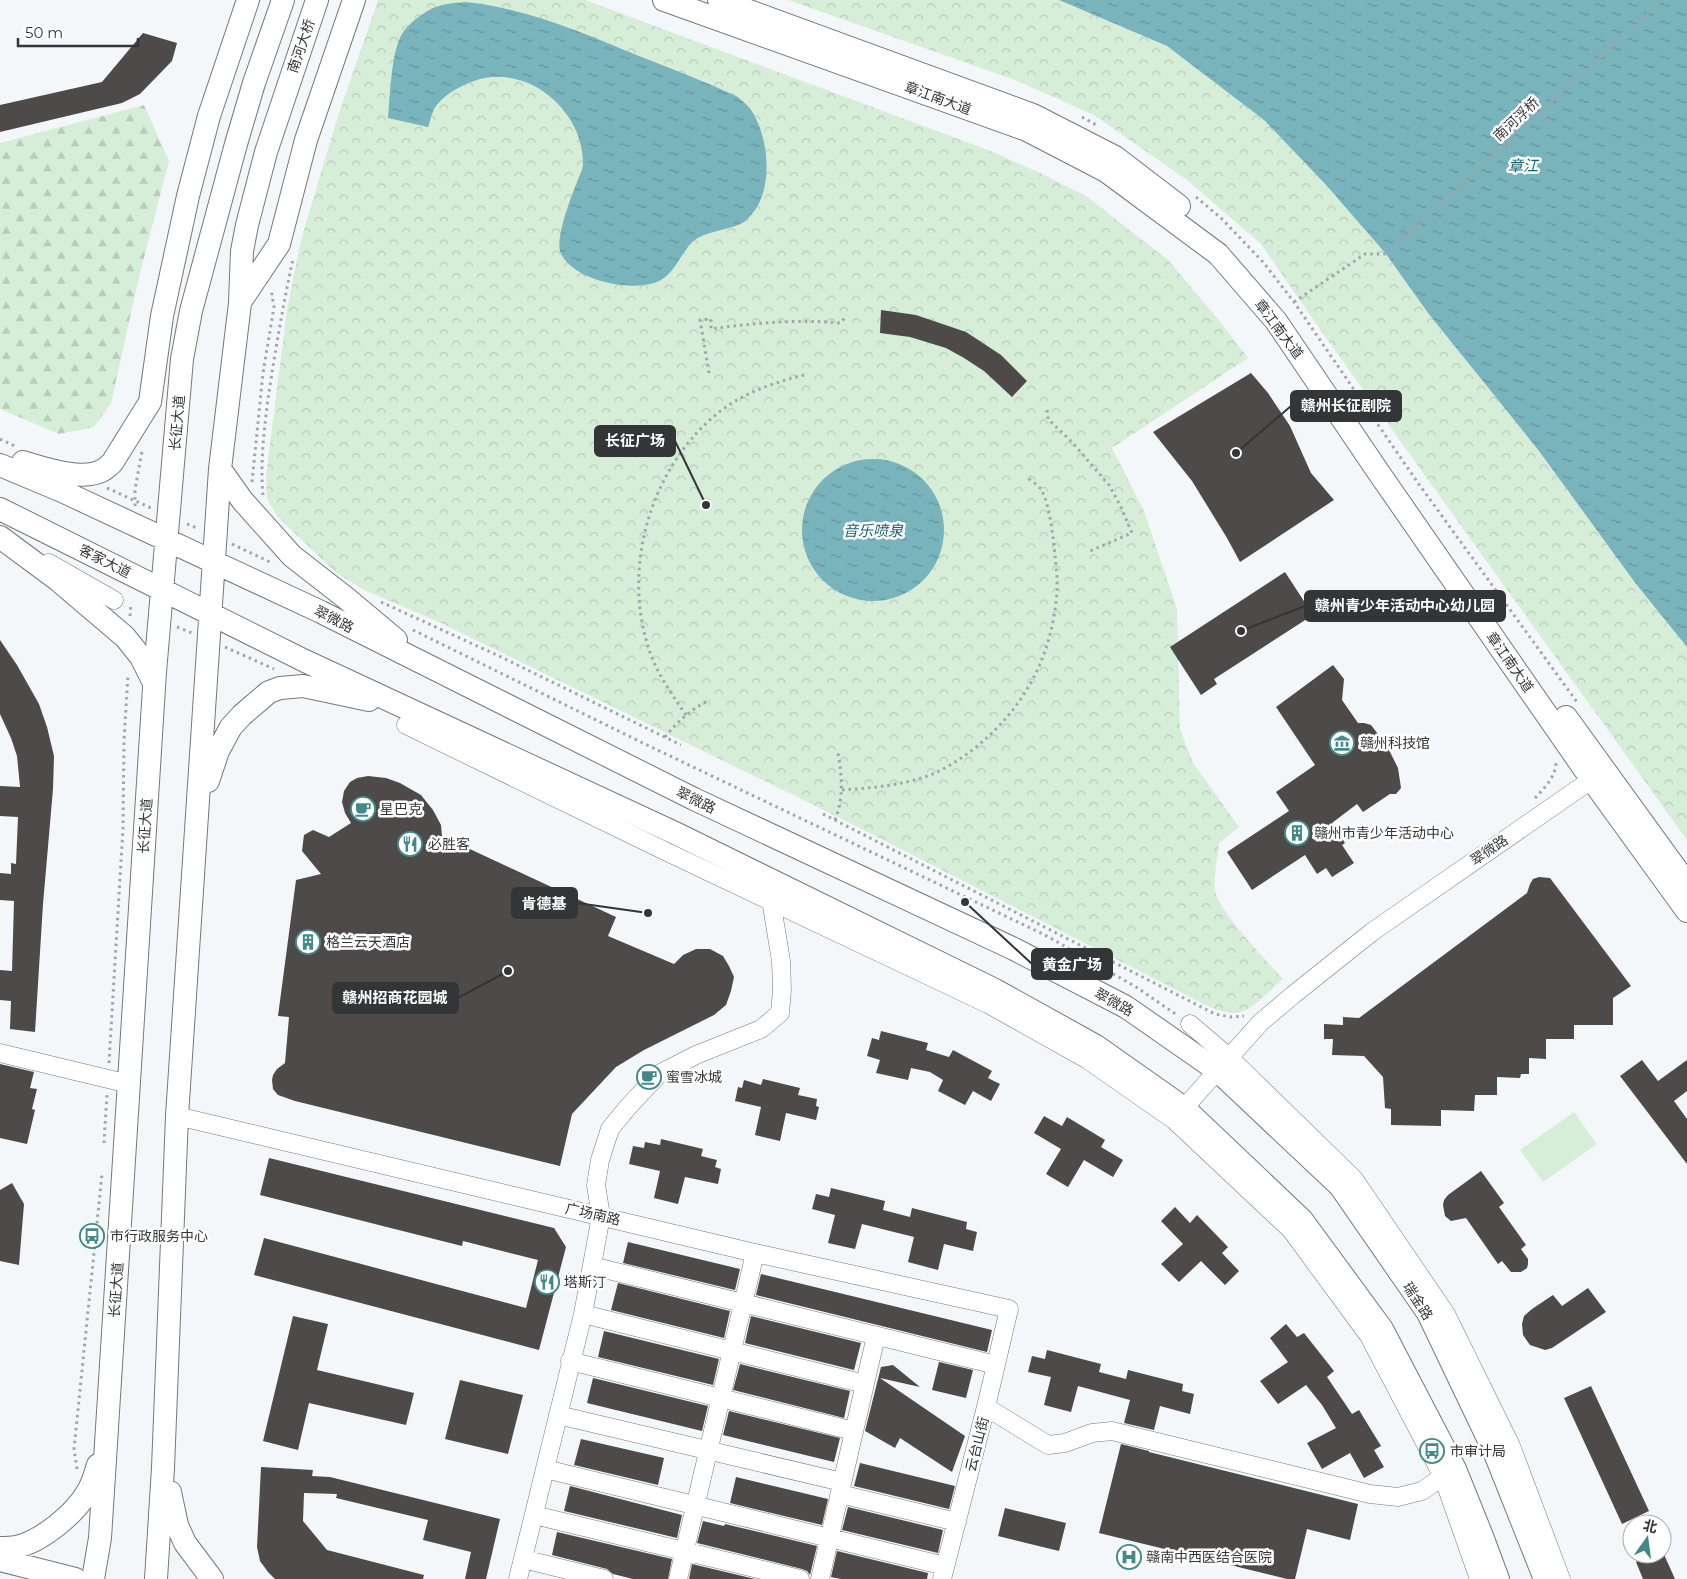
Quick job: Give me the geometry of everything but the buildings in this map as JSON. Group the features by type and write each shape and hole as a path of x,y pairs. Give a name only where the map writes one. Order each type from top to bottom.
{"main road":[{"path":"8,451 45,468 76,474 92,474 102,471 112,463 146,410 153,389 162,316 188,196 201,146 248,0"},
{"name":"长征大道","path":"93,1579 100,1538 155,684 182,360 191,311 254,83 283,0"},
{"name":"南河大桥","path":"240,302 242,252 247,225 266,152 317,0"},
{"path":"156,1579 163,1468 177,1116 220,469 240,302 279,244 306,140 354,0"},
{"name":"章江南大道","path":"664,0 1027,130 1106,171 1218,254 1276,321 1379,473 1598,775 1687,884"},
{"name":"章江南大道","path":"719,0 1033,115 1115,157 1229,244 1286,312 1389,468 1598,775 1687,911"},
{"path":"170,280 215,223"},
{"path":"159,340 179,391"},
{"path":"0,465 62,491 166,540"},
{"path":"220,469 242,500 292,556 346,598 423,664"},
{"name":"客家大道","path":"0,509 211,614"},
{"path":"0,537 58,580 125,637 141,657 155,684"},
{"name":"翠微路","path":"166,540 321,612 694,799 1023,954 1126,1007 1224,1064"},
{"path":"211,614 305,661 408,717 768,878 995,990 1096,1046 1184,1108 1302,1220 1382,1330 1449,1473 1482,1536 1498,1579"},
{"path":"198,808 218,751 231,727 269,692 280,688 303,686 408,717"},
{"name":"瑞金路","path":"1224,1064 1340,1186 1428,1313 1494,1451 1544,1579"},
{"path":"0,1548 17,1547 32,1541 54,1527 70,1512 88,1491 106,1435"},
{"path":"163,1468 177,1525 185,1543 212,1579"},
{"path":"0,1560 75,1579"}],"street":[{"path":"0,537 114,600"},
{"path":"408,717 770,901 988,1004 1088,1060 1174,1120 1291,1230 1368,1336 1449,1473 1480,1579"},
{"name":"翠微路","path":"1184,1108 1261,1022 1372,932 1598,775"},
{"path":"518,1579 583,1314 601,1216 596,1185 600,1160 610,1129 659,1074 696,1056 761,1029 780,1013 782,990 781,961 770,901 768,878"},
{"path":"1190,1024 1224,1064 1354,1179 1446,1314 1511,1446 1561,1579"},
{"path":"0,1052 129,1084"},
{"name":"广场南路","path":"177,1116 755,1253 1010,1308"},
{"path":"678,1579 755,1253"},
{"path":"592,1266 996,1365"},
{"name":"云台山街","path":"944,1572 1010,1308"},
{"path":"583,1314 865,1384"},
{"path":"820,1579 876,1336"},
{"path":"570,1362 854,1431"},
{"path":"986,1407 1048,1445 1065,1443 1092,1433 1112,1431 1370,1494 1398,1497 1422,1491 1449,1473"},
{"path":"558,1415 708,1451 957,1522"},
{"path":"545,1469 829,1538 944,1572"},
{"path":"534,1515 800,1579"},
{"path":"523,1559 604,1579"}],"path":[{"name":"南河浮桥","path":"1294,302 1365,254 1386,254 1662,0"},
{"path":"264,502 262,480 266,420 282,311 294,254"},
{"path":"252,489 260,399 274,308 271,289"},
{"path":"709,373 700,320 711,319 711,329 786,321 841,323 846,316"},
{"path":"686,715 654,662 643,626 640,589 641,552 654,498 663,480 692,437 719,412 750,393 766,386 808,374"},
{"path":"1047,410 1048,419 1078,449 1109,485 1132,532 1090,551"},
{"path":"0,439 8,451"},
{"path":"76,474 277,565"},
{"path":"842,790 886,786 922,778 959,760 988,738 1017,704 1034,679 1049,640 1058,592 1050,518 1040,489 1028,478"},
{"path":"376,599 499,656 681,745"},
{"path":"114,600 195,634"},
{"path":"411,629 647,745 1045,935 1136,987 1190,1024"},
{"path":"222,646 275,669"},
{"path":"665,737 686,715 699,705 710,700"},
{"path":"835,820 840,809 842,790 838,753"},
{"path":"1529,803 1549,784 1556,767 1556,759"},
{"path":"823,814 1215,1014 1237,1017 1243,1016 1250,1011"}],"green space":[{"path":"378,0 585,0 988,150 1040,173 1086,196 1168,260 1248,358 1112,448 1144,511 1177,609 1180,729 1193,763 1239,827 1219,843 1215,872 1215,890 1224,910 1233,922 1283,979 1265,996 1250,1008 1239,1013 1223,1012 1207,1006 832,814 443,624 362,589 334,571 277,516 267,499 266,476 287,310 301,240 337,119"},
{"path":"788,0 1059,0 1167,46 1264,120 1327,186 1386,254 1428,313 1539,451 1636,584 1687,647 1687,840 1324,335 1261,244 1187,180 1094,115 1015,80"},
{"path":"144,105 169,161 139,277 111,403 94,427 59,434 0,409 0,143"},
{"path":"1574,1112 1597,1144 1543,1182 1520,1150"}],"water":[{"name":"章江","path":"1059,0 1687,0 1687,647 1636,584 1539,451 1428,313 1386,254 1327,186 1264,120 1167,46"},
{"path":"465,2 510,10 554,23 738,97 750,108 757,121 765,148 766,177 764,191 752,214 739,225 698,238 688,247 667,276 650,284 636,286 605,282 576,270 566,261 560,251 559,244 565,216 583,164 581,144 574,126 563,109 548,95 532,85 513,78 494,77 468,83 446,96 434,109 428,127 388,118 393,63 402,34 415,20 431,9"},
{"name":"音乐喷泉","path":"873,459 900,465 912,471 923,480 932,491 938,503 944,530 938,557 932,569 923,580 912,589 900,595 873,601 846,595 834,589 823,580 814,569 808,557 802,530 808,503 814,491 823,480 834,471 846,465"}],"place":[{"name":"赣州长征剧院","path":"1236,453"},
{"name":"长征广场","path":"706,505"},
{"name":"赣州青少年活动中心幼儿园","path":"1241,631"},
{"name":"赣州科技馆","path":"1342,743"},
{"name":"星巴克","path":"363,809"},
{"name":"赣州市青少年活动中心","path":"1297,833"},
{"name":"必胜客","path":"410,844"},
{"name":"黄金广场","path":"965,902"},
{"name":"肯德基","path":"648,913"},
{"name":"格兰云天酒店","path":"308,942"},
{"name":"赣州招商花园城","path":"508,971"},
{"name":"蜜雪冰城","path":"649,1077"},
{"name":"市行政服务中心","path":"92,1236"},
{"name":"塔斯汀","path":"547,1282"},
{"name":"市审计局","path":"1432,1451"},
{"name":"赣南中西医结合医院","path":"1129,1557"}]}
